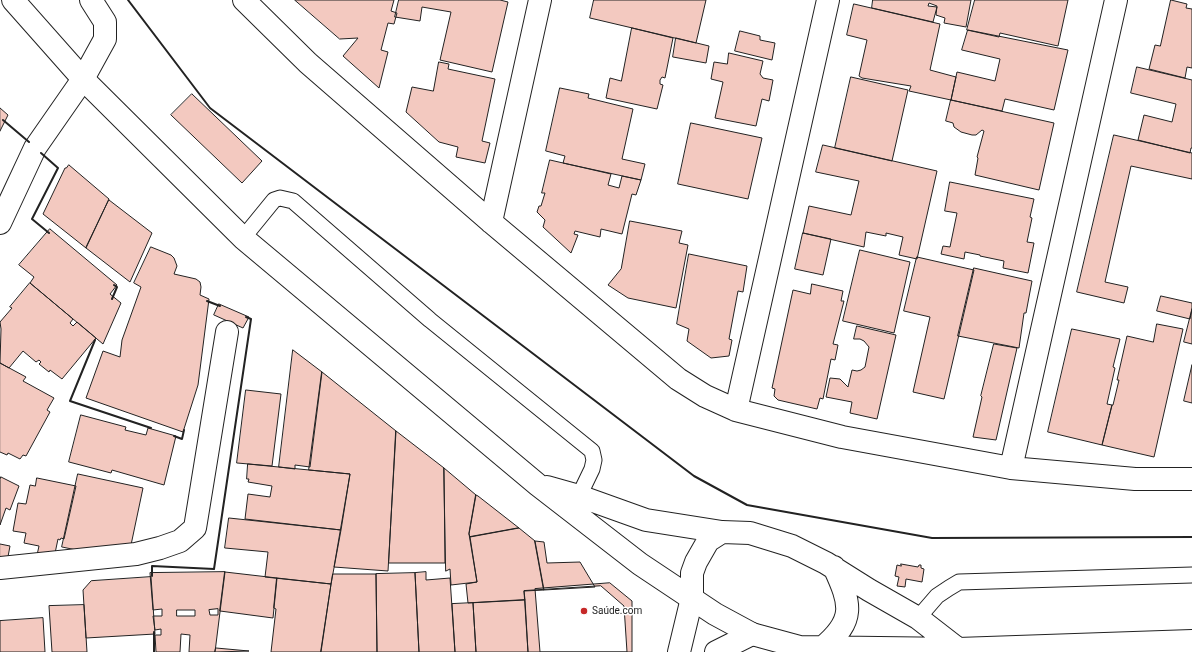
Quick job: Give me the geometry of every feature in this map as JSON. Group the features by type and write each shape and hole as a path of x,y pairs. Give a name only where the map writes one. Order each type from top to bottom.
{"street":[{"path":"13,0 83,79 243,238 538,485 640,564 715,614 752,634 799,650 822,648 861,648 958,651 1192,641"},
{"path":"0,223 35,148 83,79 105,39 105,22 91,0"},
{"path":"491,222 540,0"},
{"path":"736,410 828,0"},
{"path":"1011,468 1116,0"},
{"path":"248,2 308,63 491,222 678,379 705,396 736,410 842,437 1011,468 1135,479 1192,479"},
{"path":"0,568 136,554 180,541 195,528 226,332"},
{"path":"538,485 579,496 646,520 722,532 750,533 792,546 834,568 918,618 958,651"},
{"path":"679,652 692,598 692,573 696,562 708,541 722,532"},
{"path":"822,648 837,634 846,620 848,611 844,591 834,568"},
{"path":"716,652 752,634"}],"lane":[{"path":"243,238 274,200 280,198 293,201 430,320 592,451 594,460 592,469 579,496"},
{"path":"918,618 938,596 960,582 1192,575"}],"building":[{"path":"295,0 394,0 391,11 397,13 394,24 388,23 381,50 388,52 379,88 343,56 358,38 340,39"},
{"path":"399,0 500,0 508,2 492,72 440,60 451,12 422,7 420,21 395,17"},
{"path":"594,0 706,0 696,43 590,18"},
{"path":"873,0 971,0 966,27 944,23 945,18 936,15 937,8 933,22 872,8","holes":["929,3 937,7 928,6"]},
{"path":"975,0 1068,0 1058,46 1000,33 999,37 967,30"},
{"path":"1171,0 1187,4 1186,8 1192,9 1192,68 1187,67 1185,78 1149,69 1155,45 1160,46"},
{"path":"854,4 940,24 930,70 956,77 951,100 909,91 911,86 862,78 859,76 867,40 847,35"},
{"path":"632,28 673,38 665,78 662,77 660,80 660,84 663,85 657,109 606,98 610,78 621,81"},
{"path":"968,30 1068,50 1054,110 1005,99 1002,111 951,100 957,72 995,81 1000,59 962,50"},
{"path":"740,31 760,36 760,40 775,43 772,60 735,51"},
{"path":"676,38 709,46 706,63 673,57"},
{"path":"729,53 763,61 760,74 763,78 773,80 769,101 762,99 756,126 715,118 723,82 711,79 714,62 727,64"},
{"path":"439,62 449,64 448,69 495,79 482,141 490,143 485,163 456,157 458,147 439,142 406,112 412,87 433,91"},
{"path":"1137,67 1192,80 1192,148 1190,153 1138,140 1144,115 1172,122 1176,104 1131,93"},
{"path":"851,77 908,90 892,161 835,148"},
{"path":"560,88 589,94 588,98 633,109 622,159 645,164 641,180 563,163 565,156 546,151"},
{"path":"192,94 262,161 242,183 171,115"},
{"path":"951,100 1054,123 1039,190 975,175 977,157 984,131 982,130 976,135 972,135 961,132 954,127 953,123 946,121"},
{"path":"0,108 8,115 0,131"},
{"path":"691,123 762,138 748,199 678,184"},
{"path":"1114,135 1192,153 1192,179 1131,166 1105,282 1128,287 1124,303 1077,292"},
{"path":"823,145 937,171 917,259 899,255 903,237 886,233 886,236 866,232 864,247 803,233 809,206 851,215 859,181 816,172"},
{"path":"550,160 611,174 608,185 619,188 622,176 641,180 636,195 632,194 622,234 601,229 600,237 575,231 574,234 578,235 571,253 543,227 545,220 537,212 539,206 541,206 545,193 542,193"},
{"path":"69,165 109,199 86,248 43,214 65,168"},
{"path":"950,182 1034,199 1027,242 1034,243 1028,273 1003,268 1004,261 980,255 965,252 964,259 941,254 943,246 950,247 957,213 945,211"},
{"path":"109,200 152,233 130,282 86,248"},
{"path":"630,221 682,231 679,243 688,245 676,308 628,298 608,285 621,269"},
{"path":"50,229 117,285 110,294 121,303 103,344 30,283 34,277 19,265"},
{"path":"803,233 831,239 823,275 795,269"},
{"path":"151,247 171,255 177,266 174,274 196,279 200,282 200,295 209,299 198,385 183,432 86,398 103,351 120,357 122,340 141,287 134,283"},
{"path":"860,250 910,262 894,333 843,321"},
{"path":"689,254 747,266 743,292 738,291 729,339 732,340 729,356 711,358 687,341 689,329 677,324"},
{"path":"917,257 974,270 944,399 913,392 930,317 904,311"},
{"path":"974,268 1032,281 1026,313 1024,313 1019,348 958,336"},
{"path":"30,283 73,319 70,323 73,326 77,322 96,338 62,379 50,370 49,372 39,364 41,362 39,360 36,362 23,351 9,368 0,363 0,322 12,308 10,307"},
{"path":"812,284 843,291 841,301 844,301 833,344 838,345 835,360 831,359 823,399 820,398 817,409 778,400 774,396 775,389 772,388 793,290 810,294"},
{"path":"1161,296 1192,303 1190,319 1157,311"},
{"path":"219,304 249,317 243,328 214,315"},
{"path":"1192,309 1192,344 1184,342"},
{"path":"1157,324 1183,329 1154,457 1102,445 1119,380 1117,380 1127,336 1153,342"},
{"path":"857,326 896,335 877,419 850,413 852,402 826,397 830,378 840,379 848,387 852,370 857,371 865,367 869,347 864,341 854,339"},
{"path":"1072,329 1120,339 1113,367 1115,368 1107,404 1112,405 1102,445 1048,432"},
{"path":"994,344 1017,348 996,440 973,437 981,396"},
{"path":"293,350 322,372 310,467 295,465 295,469 279,467"},
{"path":"0,363 26,377 23,381 54,398 47,410 50,412 26,456 23,455 20,459 8,453 7,455 0,452"},
{"path":"1192,365 1192,403 1184,401"},
{"path":"322,372 396,431 388,571 334,567 350,474 309,470"},
{"path":"246,390 281,394 272,466 237,463"},
{"path":"81,415 126,427 125,430 146,435 148,428 176,436 164,485 112,470 111,473 69,462"},
{"path":"396,431 444,468 445,563 389,563"},
{"path":"248,464 350,474 341,530 245,519 248,494 270,497 272,486 248,482"},
{"path":"444,468 476,495 469,534 477,582 451,585 450,569 446,571"},
{"path":"78,474 143,488 131,545 91,553 62,547"},
{"path":"1,477 19,486 10,510 6,508 0,525 0,480"},
{"path":"37,478 76,486 64,539 58,539 54,558 37,555 39,546 24,543 26,533 13,531 18,503 26,504 30,485 35,486"},
{"path":"476,495 519,528 470,537 469,534"},
{"path":"229,518 341,530 331,584 265,577 268,552 225,548"},
{"path":"519,528 535,541 544,590 524,591 525,600 468,603 466,584 477,582 470,537"},
{"path":"535,541 544,542 547,563 580,562 595,587 544,590"},
{"path":"0,544 10,546 7,562 0,562"},
{"path":"901,564 918,567 921,565 921,568 924,569 922,582 906,579 905,587 897,586 899,577 895,576 897,565 901,566"},
{"path":"225,572 215,652 189,652 190,635 181,634 180,652 156,652 155,635 161,635 161,629 155,630 153,616 162,616 162,609 153,610 150,573","holes":["218,609 218,615 210,615 209,610","177,610 195,610 195,616 177,616"]},
{"path":"225,572 277,578 273,618 220,611"},
{"path":"426,572 426,580 450,578 455,652 419,652 415,573"},
{"path":"415,573 419,652 377,652 376,574"},
{"path":"333,574 376,574 377,652 321,652"},
{"path":"151,577 155,634 86,638 83,590 91,581"},
{"path":"277,578 331,584 321,652 271,652 276,609 274,608"},
{"name":"Saúde.com","path":"610,583 632,601 632,652 540,652 535,589"},
{"name":"Saúde.com","path":"601,586 624,606 627,652 528,652 524,591"},
{"path":"525,600 528,652 476,652 473,603"},
{"path":"473,603 476,652 455,652 452,604"},
{"path":"84,605 87,652 52,652 49,606"},
{"path":"43,618 45,652 0,652 0,621"},
{"path":"216,648 249,651 215,652"}],"wall":[{"path":"128,0 210,108 694,476 747,505 932,538 1192,537"},
{"path":"3,120 29,142"},
{"path":"41,153 58,168 32,219 49,233"},
{"path":"112,299 117,287 114,285"},
{"path":"207,301 220,306"},
{"path":"152,576 152,566 214,569 251,319 246,317"},
{"path":"95,340 70,401 151,428"},
{"path":"174,436 182,439 184,430"},
{"path":"154,632 154,652"}],"place":[{"name":"Saúde.com","path":"584,611"}]}
